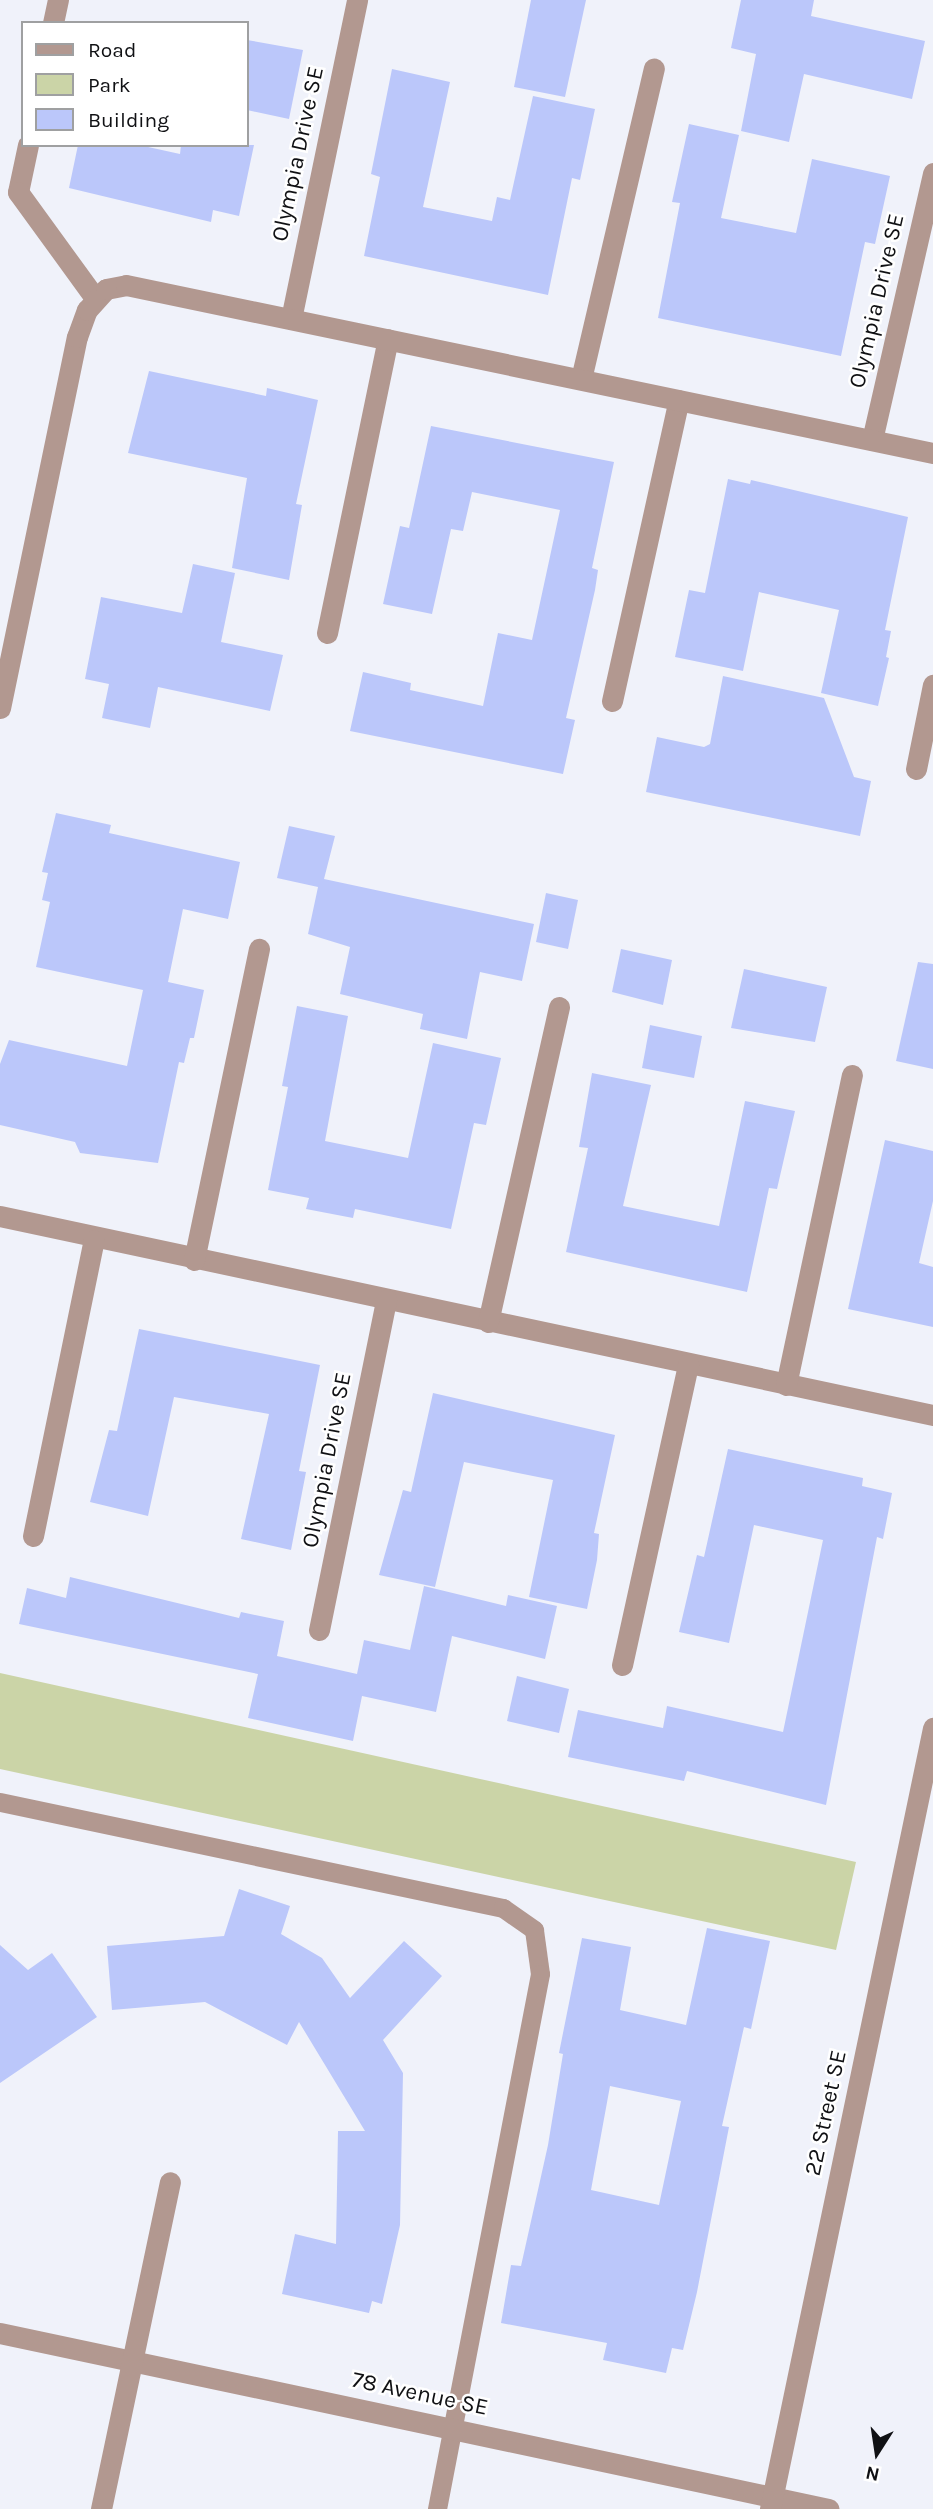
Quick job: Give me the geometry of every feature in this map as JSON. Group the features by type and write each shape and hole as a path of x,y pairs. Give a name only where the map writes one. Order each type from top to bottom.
{"street":[{"path":"53,21 58,0"},
{"name":"Olympia Drive SE","path":"291,319 358,0"},
{"path":"581,379 654,68"},
{"path":"28,147 19,192 95,298"},
{"name":"Olympia Drive SE","path":"872,440 933,173"},
{"path":"0,708 77,337 95,298 106,289 126,285 933,453"},
{"path":"327,633 388,339"},
{"path":"612,701 679,400"},
{"path":"916,769 933,685"},
{"path":"194,1260 259,949"},
{"path":"488,1322 559,1007"},
{"path":"786,1385 852,1075"},
{"path":"0,1216 94,1240 933,1415"},
{"path":"33,1536 94,1240"},
{"name":"Olympia Drive SE","path":"319,1630 386,1300"},
{"path":"622,1665 688,1364"},
{"name":"22 Street SE","path":"771,2503 933,1728"},
{"path":"101,2509 170,2182"},
{"name":"78 Avenue SE","path":"0,2333 454,2427 771,2503 829,2509"}],"lane":[{"path":"0,1802 503,1908 534,1930 540,1974 437,2509"}],"green space":[{"path":"0,1673 856,1862 836,1950 0,1769"}],"building":[{"path":"531,0 586,0 565,97 514,87"},
{"path":"741,0 814,0 811,16 925,41 912,99 804,74 789,142 741,131 756,54 731,48"},
{"path":"248,40 303,50 289,119 248,110"},
{"path":"392,69 450,82 423,207 492,221 497,197 510,200 533,96 595,109 580,180 572,178 548,295 364,256 380,177 371,174"},
{"path":"689,124 739,135 721,218 796,233 812,159 890,176 875,244 865,242 841,356 658,318 680,203 672,202"},
{"path":"254,145 239,216 213,210 211,222 69,188 78,147 148,147 180,154 181,147"},
{"path":"149,371 266,396 267,388 318,400 296,504 302,505 289,580 232,568 247,478 128,453"},
{"path":"431,426 614,462 592,568 598,570 595,590 566,718 575,720 563,774 350,731 363,672 411,683 410,690 483,706 498,633 532,640 560,510 472,492 463,531 451,529 432,614 383,604 400,526 409,528"},
{"path":"728,479 750,484 751,480 908,517 885,630 891,631 886,657 889,658 878,706 821,693 839,610 759,592 743,671 675,657 689,590 705,593"},
{"path":"193,564 235,573 221,642 283,655 270,711 158,687 150,728 102,718 109,684 85,679 101,597 182,613"},
{"path":"723,676 824,698 854,777 871,781 860,836 646,792 657,737 704,747 710,744"},
{"path":"56,813 111,825 109,833 240,862 228,919 183,909 168,982 204,990 194,1038 190,1038 184,1063 179,1062 158,1163 80,1153 75,1142 0,1125 0,1064 9,1040 127,1066 143,990 36,967 50,902 42,900 48,873 42,872"},
{"path":"289,826 335,836 324,879 534,924 522,981 480,972 467,1039 420,1029 423,1014 340,994 350,947 308,934 318,887 277,878"},
{"path":"546,893 578,900 568,949 536,942"},
{"path":"621,949 672,960 663,1005 612,992"},
{"path":"918,962 933,964 933,1069 896,1061"},
{"path":"744,969 827,987 815,1042 731,1028"},
{"path":"297,1006 348,1016 325,1141 408,1158 433,1043 501,1058 486,1125 474,1123 451,1229 355,1209 353,1218 306,1209 309,1198 268,1190 288,1087 282,1086"},
{"path":"650,1025 702,1036 694,1078 642,1068"},
{"path":"592,1073 651,1085 623,1206 719,1226 745,1101 795,1111 777,1189 769,1188 747,1292 566,1252 588,1148 579,1147"},
{"path":"885,1140 933,1151 933,1201 919,1263 933,1267 933,1327 848,1309"},
{"path":"139,1329 320,1365 299,1471 306,1472 291,1550 241,1539 269,1414 174,1397 148,1516 90,1502 109,1430 117,1431"},
{"path":"433,1393 615,1435 594,1533 599,1534 597,1560 587,1609 529,1597 553,1480 464,1462 435,1587 379,1575 403,1490 411,1492"},
{"path":"728,1449 863,1478 862,1486 892,1493 883,1539 877,1537 826,1805 687,1771 684,1781 568,1757 578,1710 663,1728 667,1706 783,1732 823,1540 754,1525 729,1643 679,1632 697,1555 704,1557"},
{"path":"70,1577 239,1618 241,1612 284,1621 277,1656 357,1674 364,1640 410,1650 424,1586 506,1606 508,1595 557,1606 545,1659 452,1636 436,1712 362,1696 353,1741 248,1718 258,1674 19,1624 27,1588 66,1598"},
{"path":"517,1676 569,1689 559,1733 507,1721"},
{"path":"239,1889 290,1906 281,1934 322,1958 350,1998 404,1941 442,1976 383,2040 403,2073 400,2225 382,2304 372,2301 369,2313 282,2294 295,2234 336,2244 338,2131 365,2131 299,2022 287,2045 205,2002 112,2010 107,1946 224,1936"},
{"path":"707,1928 770,1941 751,2029 744,2027 722,2126 729,2127 683,2350 672,2348 666,2373 603,2360 607,2343 501,2323 511,2265 521,2266 548,2145 563,2054 559,2053 582,1938 631,1947 620,2010 686,2025","holes":["610,2086 681,2101 659,2205 591,2190"]},
{"path":"0,1945 28,1970 52,1953 97,2017 0,2083"}]}
